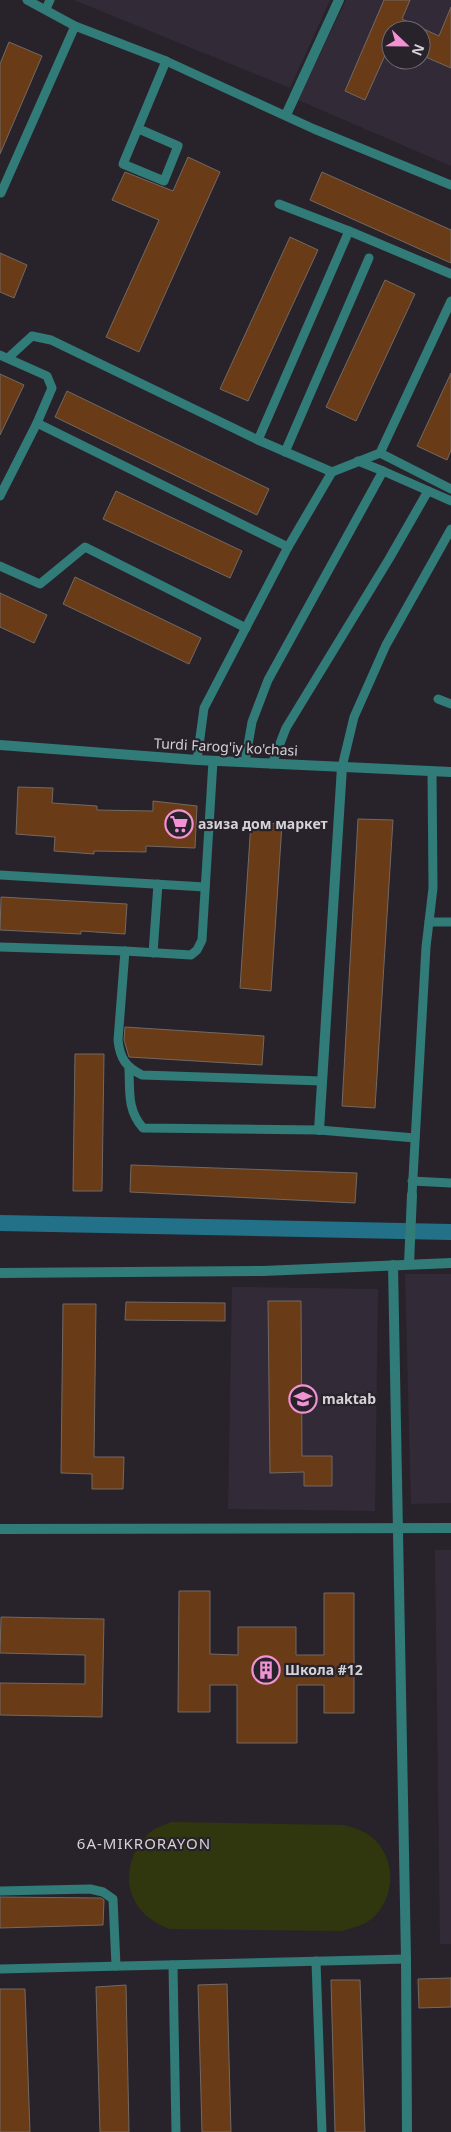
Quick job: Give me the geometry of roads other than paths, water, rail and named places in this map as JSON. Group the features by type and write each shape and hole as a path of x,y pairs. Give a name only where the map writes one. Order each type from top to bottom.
{"street":[{"path":"286,115 339,0"},
{"name":"Turdi Farog'iy ko'chasi","path":"0,745 213,761 451,772"},
{"path":"319,1130 342,767"},
{"path":"408,1264 412,1196"},
{"path":"0,1273 263,1271 451,1262"},
{"path":"393,1265 406,1959 407,2132"},
{"path":"0,1529 451,1528"}],"lane":[{"path":"27,0 75,26 166,61 286,115 314,130 451,185"},
{"path":"46,9 50,0"},
{"path":"1,193 75,26"},
{"path":"139,129 178,146 164,181 123,164 166,61"},
{"path":"279,204 451,274"},
{"path":"258,440 349,231"},
{"path":"285,452 369,258"},
{"path":"197,760 204,708 288,547 332,472 380,453 451,301"},
{"path":"0,496 37,423 52,388 47,376 4,357 32,336 51,340 258,440 332,472"},
{"path":"37,423 288,547"},
{"path":"380,453 451,489"},
{"path":"358,462 451,501"},
{"path":"245,762 252,722 268,680 383,471"},
{"path":"272,764 286,728 428,491"},
{"path":"342,767 354,717 386,645 451,529"},
{"path":"0,566 40,584 85,547 246,628"},
{"path":"438,699 451,704"},
{"path":"0,745 0,750"},
{"path":"0,947 191,955 197,950 202,940 213,761"},
{"path":"412,1196 426,947 433,888 432,771"},
{"path":"0,875 205,886"},
{"path":"153,953 158,884"},
{"path":"429,922 451,922"},
{"path":"125,951 118,1040 119,1055 129,1069 142,1075 322,1082"},
{"path":"129,1069 130,1105 135,1119 143,1128 319,1130 415,1138"},
{"path":"412,1181 451,1183"},
{"path":"0,1891 90,1889 103,1892 113,1899 116,1966"},
{"path":"0,1969 406,1959"},
{"path":"316,1961 322,2132"},
{"path":"172,1965 176,2132"}],"waterway":[{"path":"0,1223 451,1232"}],"place":[{"name":"азиза дом маркет","path":"179,824"},
{"name":"maktab","path":"303,1399"},
{"name":"Школа #12","path":"266,1670"}],"district":[{"name":"6A-MIKRORAYON","path":"144,1844"}]}
